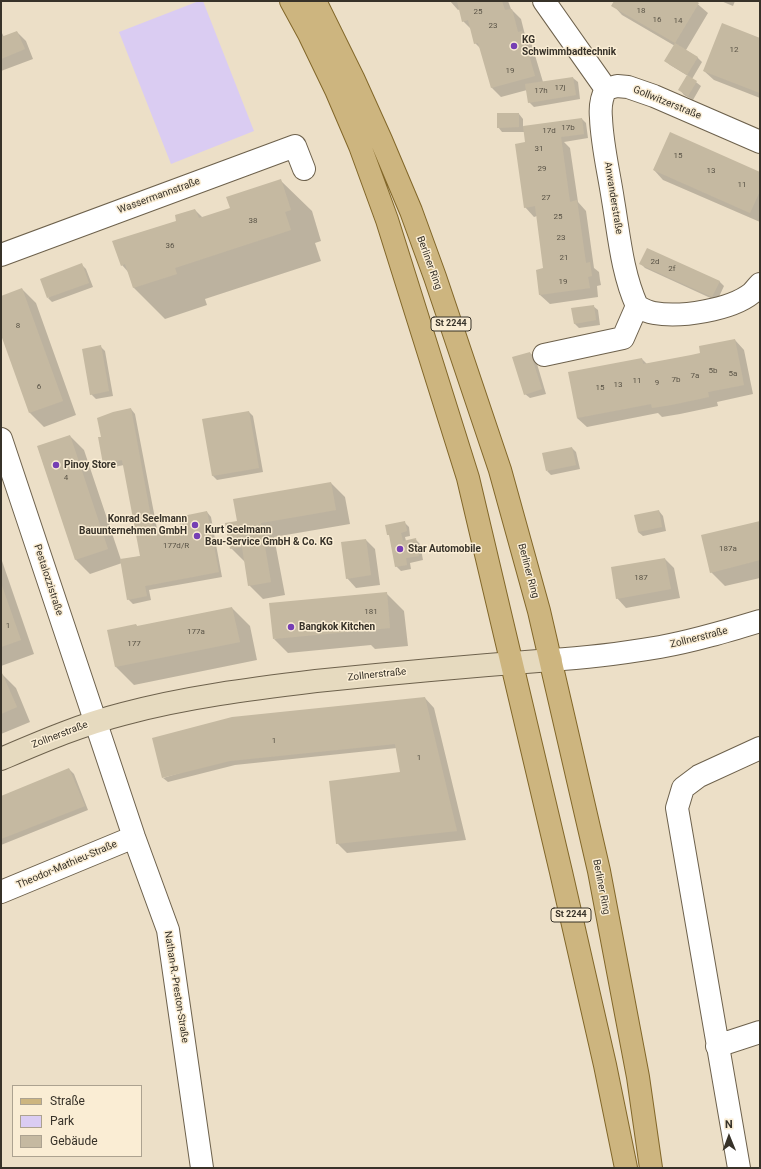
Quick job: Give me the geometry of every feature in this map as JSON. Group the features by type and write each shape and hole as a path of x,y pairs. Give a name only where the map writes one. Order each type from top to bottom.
{"main road":[{"name":"St 2244","path":"291,1 336,90 360,146 387,220 468,478 598,1034 626,1168"},
{"name":"Berliner Ring","path":"315,1 353,78 381,140 410,211 435,277 500,470 534,589 598,871 638,1077 652,1168"}],"street":[{"path":"544,1 606,89"},
{"name":"Gollwitzerstraße","path":"606,89 617,86 628,87 654,96 760,142"},
{"name":"Anwanderstraße","path":"606,89 602,94 601,100 602,132 624,267 631,293 637,306"},
{"name":"Wassermannstraße","path":"1,255 295,146 304,169"},
{"path":"544,355 623,338 637,306 653,313 674,315 702,312 729,305 751,293 760,284"},
{"name":"Pestalozzistraße","path":"1,439 96,722"},
{"name":"Zollnerstraße","path":"1,759 65,731 157,705 240,691 385,674 580,658 661,647 717,634 760,621"},
{"name":"Nathan-R.-Preston-Straße","path":"96,722 134,837 168,930 202,1168"},
{"path":"739,1168 677,808 683,788 699,776 760,748"},
{"name":"Theodor-Mathieu-Straße","path":"1,892 134,837"},
{"path":"717,1046 760,1032"}],"green space":[{"path":"199,1 203,1 254,131 171,164 119,32"}],"building":[{"path":"457,1 502,1 505,10 512,9 518,32 522,31 535,76 491,88 478,43 474,44 468,20 462,22"},
{"path":"614,1 696,1 699,3 675,43 611,6"},
{"path":"722,23 760,38 760,93 703,71"},
{"path":"17,31 25,49 1,59 1,37"},
{"path":"675,43 698,57 687,75 664,61"},
{"path":"687,75 697,81 688,96 678,90"},
{"path":"573,77 576,95 528,103 525,84"},
{"path":"497,113 519,113 519,127 497,128"},
{"path":"582,118 584,134 561,137 570,202 577,200 586,263 590,262 592,276 588,277 590,288 539,295 536,270 543,268 535,206 524,208 515,144 525,142 523,126"},
{"path":"670,132 760,172 760,191 750,213 653,170"},
{"path":"281,179 291,210 285,212 291,230 175,268 177,274 133,288 125,264 121,266 112,241 176,221 175,215 195,209 199,218 230,208 226,197"},
{"path":"647,248 720,281 712,297 639,264"},
{"path":"82,263 89,283 47,298 40,279"},
{"path":"22,288 63,401 29,413 1,335 1,296"},
{"path":"594,305 596,320 574,324 571,308"},
{"path":"735,339 744,385 708,392 709,397 671,405 652,408 651,404 577,418 568,372 642,358 643,364 691,355 700,353 699,346"},
{"path":"101,345 109,391 90,395 82,349"},
{"path":"530,352 542,389 524,395 512,357"},
{"path":"131,408 154,534 181,529 178,517 207,511 219,572 145,586 147,596 127,600 120,559 140,556 122,460 103,464 98,437 101,437 97,418 113,412"},
{"path":"249,411 259,468 212,476 202,419"},
{"path":"70,435 108,549 75,560 37,446"},
{"path":"572,447 576,465 546,471 542,453"},
{"path":"331,482 336,510 261,523 271,582 248,586 242,547 230,549 225,523 237,521 233,499"},
{"path":"659,510 662,527 638,532 634,515"},
{"path":"405,521 407,531 401,533 403,541 416,538 419,556 406,558 407,565 395,567 389,535 387,535 385,525"},
{"path":"760,521 760,560 710,573 701,535"},
{"path":"366,539 371,575 346,579 341,542"},
{"path":"665,558 671,589 616,599 611,567"},
{"path":"1,583 21,640 1,647"},
{"path":"387,592 390,628 273,639 269,603"},
{"path":"232,607 240,642 115,667 107,630 136,624 137,626"},
{"path":"2,673 17,707 1,714 1,674"},
{"path":"425,697 457,831 336,844 329,781 400,772 395,744 230,761 162,778 152,738 232,717"},
{"path":"69,768 85,806 1,839 1,796"}],"place":[{"name":"KG Schwimmbadtechnik","path":"514,46"},
{"name":"Pinoy Store","path":"56,465"},
{"name":"Konrad Seelmann Bauunternehmen GmbH","path":"195,525"},
{"name":"Kurt Seelmann Bau-Service GmbH & Co. KG","path":"197,536"},
{"name":"Star Automobile","path":"400,549"},
{"name":"Bangkok Kitchen","path":"291,627"}]}
